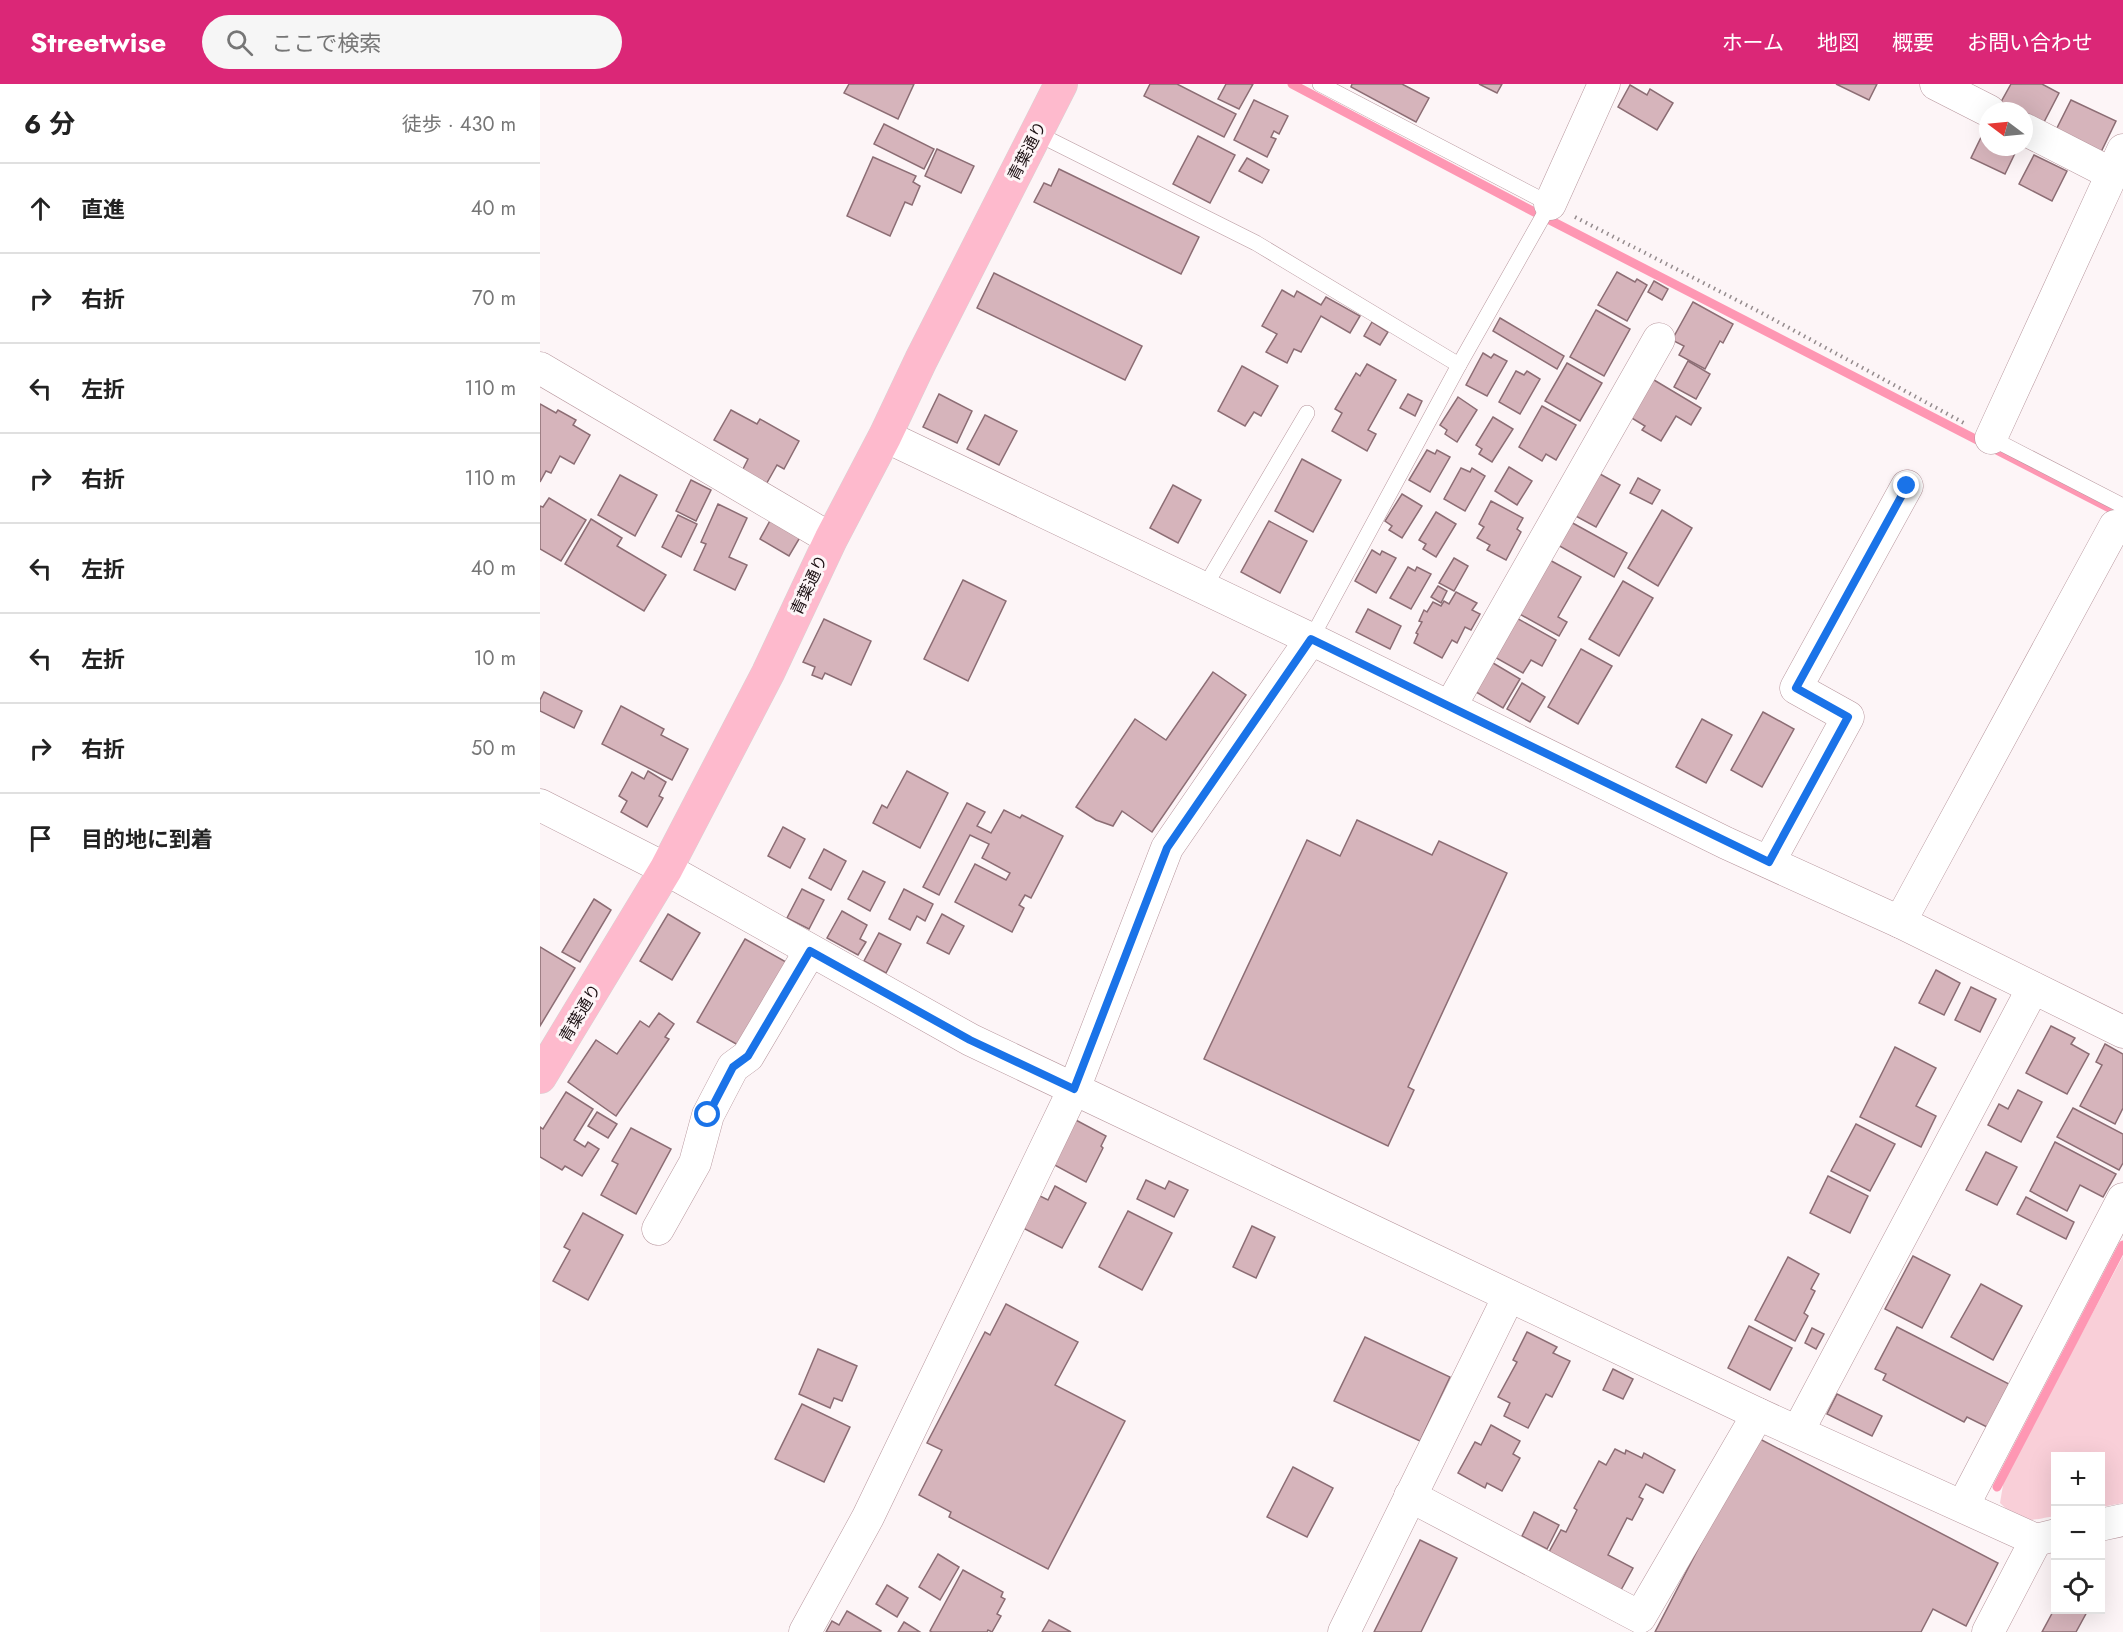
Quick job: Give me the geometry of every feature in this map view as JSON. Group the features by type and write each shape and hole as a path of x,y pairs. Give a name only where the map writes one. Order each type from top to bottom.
{"main road":[{"name":"青葉通り","path":"540,1077 666,869 768,673 831,539 1061,84"}],"street":[{"path":"1550,204 1604,84"},
{"path":"1936,84 1979,106"},
{"path":"1991,438 2117,162 2033,132"},
{"path":"1450,707 1659,339"},
{"path":"540,368 831,539"},
{"path":"885,436 1311,639 1769,862 1900,922 2123,1032"},
{"path":"1769,862 1848,717 1796,688 1907,486"},
{"path":"1900,922 2119,516"},
{"path":"805,1632 868,1517 1074,1089 1167,848 1311,639"},
{"path":"540,806 666,869 970,1040 1758,1414 1963,1506 2046,1537 1988,1632"},
{"path":"658,1229 695,1163 708,1115 733,1067 748,1056 810,951"},
{"path":"1798,1431 2032,988"},
{"path":"1963,1506 2123,1199"},
{"path":"1344,1632 1509,1296"},
{"path":"1410,1496 1640,1617 1758,1414"},
{"path":"2105,1524 2123,1520"}],"lane":[{"path":"1311,639 1459,365 1550,204 1320,84"},
{"path":"1036,133 1256,243 1459,365"},
{"path":"1204,588 1306,413"},
{"path":"1991,438 2119,516"}],"path":[{"path":"1550,204 1758,311 1991,438"}],"shaded area":[{"path":"2123,1256 2123,1503 2105,1506 2105,1452 2051,1452 2051,1517 2025,1520 2014,1515 2000,1503 2004,1479"}],"building":[{"path":"849,84 914,84 898,119 844,93"},
{"path":"1150,84 1177,84 1236,114 1224,137 1144,96"},
{"path":"1226,84 1253,84 1239,109 1218,99"},
{"path":"1352,84 1402,84 1429,98 1416,122 1351,87"},
{"path":"1479,84 1502,84 1497,93"},
{"path":"1836,84 1877,84 1869,100"},
{"path":"2011,84 2042,84 2059,93 2043,124 2033,119 2033,102 2001,102"},
{"path":"1630,85 1647,95 1650,89 1673,103 1657,130 1618,107"},
{"path":"1254,100 1288,116 1279,134 1274,131 1271,137 1276,139 1267,157 1234,140"},
{"path":"2071,100 2116,121 2101,152 2056,130"},
{"path":"884,124 934,149 924,169 874,144"},
{"path":"1198,136 1235,155 1210,203 1173,184"},
{"path":"1979,142 1979,156 2014,156 2005,174 1971,158"},
{"path":"937,149 974,166 961,193 925,176"},
{"path":"2034,155 2067,171 2052,201 2019,184"},
{"path":"873,157 916,176 913,182 920,186 912,205 905,202 890,236 847,216"},
{"path":"1247,158 1269,170 1262,183 1239,171"},
{"path":"1059,169 1199,237 1181,274 1034,202 1044,183 1051,186"},
{"path":"1617,272 1635,282 1637,279 1647,285 1627,321 1598,305"},
{"path":"994,273 1142,346 1125,380 977,308"},
{"path":"1654,281 1668,289 1662,300 1648,292"},
{"path":"1282,290 1294,297 1297,291 1321,305 1326,297 1360,316 1350,333 1321,316 1301,352 1294,349 1287,363 1266,352 1277,334 1262,326"},
{"path":"1693,302 1733,324 1723,343 1720,341 1705,369 1679,355 1684,346 1672,340"},
{"path":"1596,310 1630,329 1604,376 1570,357"},
{"path":"1500,318 1564,356 1557,369 1493,331"},
{"path":"1372,322 1388,332 1380,345 1364,336"},
{"path":"1483,353 1491,358 1494,354 1507,361 1487,396 1466,385"},
{"path":"1688,361 1710,374 1696,399 1674,387"},
{"path":"1567,363 1602,383 1580,421 1545,401"},
{"path":"1367,364 1396,380 1368,430 1376,434 1367,451 1332,431 1342,413 1335,409 1356,373 1360,376"},
{"path":"1242,366 1278,386 1261,416 1254,412 1245,426 1218,411"},
{"path":"1516,371 1524,375 1527,371 1540,379 1520,414 1499,402"},
{"path":"1649,377 1701,408 1691,425 1676,416 1661,441 1642,430 1645,426 1630,417"},
{"path":"939,394 972,411 957,443 923,427"},
{"path":"1408,394 1422,401 1415,416 1400,408"},
{"path":"1458,397 1477,410 1457,442 1445,434 1447,430 1440,425"},
{"path":"540,404 556,413 558,410 576,420 573,425 590,435 574,464 560,456 551,473 546,471 540,482"},
{"path":"1542,406 1576,425 1556,460 1546,454 1542,461 1519,447"},
{"path":"731,410 757,424 760,419 799,441 784,469 777,465 764,488 740,475 748,459 714,440"},
{"path":"985,415 1017,431 999,465 967,449"},
{"path":"1493,417 1513,429 1492,462 1479,454 1482,449 1476,445"},
{"path":"1427,450 1435,454 1437,450 1450,457 1430,492 1409,480"},
{"path":"1302,459 1341,480 1313,532 1275,511"},
{"path":"1509,467 1532,481 1517,505 1495,491"},
{"path":"1461,468 1470,472 1472,468 1485,476 1465,511 1444,499"},
{"path":"1600,474 1620,485 1596,527 1572,514"},
{"path":"620,475 657,495 635,536 598,515"},
{"path":"1638,478 1660,490 1652,504 1630,493"},
{"path":"691,480 711,490 696,521 676,511"},
{"path":"1173,485 1201,500 1178,543 1150,528"},
{"path":"1402,494 1422,506 1402,538 1389,530 1392,526 1385,521"},
{"path":"549,498 586,520 561,561 540,549 540,506 543,507"},
{"path":"1491,501 1523,518 1517,529 1521,532 1506,560 1487,550 1490,545 1477,538 1484,527 1479,524"},
{"path":"718,504 747,518 729,557 747,565 735,590 694,570 706,544 701,542"},
{"path":"1662,510 1692,528 1658,586 1628,568"},
{"path":"1436,512 1456,524 1436,557 1423,549 1426,544 1419,540"},
{"path":"678,515 697,524 681,557 662,547"},
{"path":"772,517 802,534 789,556 760,539"},
{"path":"591,519 622,538 617,546 666,575 644,611 565,564"},
{"path":"1269,521 1307,541 1280,593 1241,572"},
{"path":"1569,521 1627,553 1614,577 1556,544"},
{"path":"1372,550 1380,555 1382,551 1396,558 1376,593 1355,581"},
{"path":"1454,558 1468,566 1454,591 1439,583"},
{"path":"1546,558 1581,577 1558,617 1567,622 1559,636 1516,612"},
{"path":"1408,567 1415,571 1417,567 1431,574 1411,609 1390,598"},
{"path":"963,580 1006,601 968,681 924,659"},
{"path":"1623,581 1653,598 1619,656 1589,639"},
{"path":"1438,586 1447,591 1441,603 1431,597"},
{"path":"1456,592 1477,603 1472,610 1480,614 1471,630 1465,627 1457,643 1452,640 1442,658 1414,643 1418,634 1416,633 1422,622 1419,621 1424,610 1427,612 1433,602 1441,606 1444,601 1449,604"},
{"path":"1368,609 1401,626 1390,649 1356,632"},
{"path":"1513,616 1556,640 1542,666 1531,660 1523,673 1491,655"},
{"path":"824,619 871,641 851,685 825,673 822,679 812,675 815,667 803,662"},
{"path":"1581,649 1612,666 1578,724 1548,707"},
{"path":"1488,660 1520,679 1503,708 1471,689"},
{"path":"1213,672 1246,695 1152,832 1122,811 1113,826 1096,820 1076,807 1135,719 1166,740"},
{"path":"1522,683 1545,697 1530,722 1507,709"},
{"path":"544,692 582,711 574,728 540,711 540,700"},
{"path":"621,706 664,729 661,735 688,749 672,780 602,744"},
{"path":"1763,712 1794,729 1762,787 1731,770"},
{"path":"1702,719 1732,735 1706,783 1676,767"},
{"path":"648,771 666,782 659,796 663,798 647,827 621,812 627,801 619,796 632,772 644,779"},
{"path":"907,771 948,793 920,848 873,823 882,805 887,808"},
{"path":"967,803 985,812 977,826 991,833 1004,810 1020,818 1022,815 1063,836 1031,898 1025,895 1019,905 1024,908 1012,932 955,902 975,864 1006,880 1010,873 982,858 989,844 970,835 939,895 923,887"},
{"path":"1357,820 1432,855 1439,841 1507,873 1408,1087 1414,1090 1388,1146 1204,1059 1307,840 1340,856"},
{"path":"783,827 805,839 790,868 768,856"},
{"path":"824,849 846,861 831,890 809,878"},
{"path":"863,871 885,882 870,911 848,899"},
{"path":"802,889 824,900 809,929 787,918"},
{"path":"904,889 933,904 925,921 917,916 910,930 889,919"},
{"path":"594,899 611,910 580,962 562,952"},
{"path":"842,911 867,925 860,939 866,942 858,955 827,938"},
{"path":"668,914 700,933 672,980 640,961"},
{"path":"942,914 964,926 949,954 927,943"},
{"path":"879,933 901,944 886,973 864,961"},
{"path":"745,939 786,962 738,1045 697,1022"},
{"path":"540,947 575,968 540,1026"},
{"path":"1936,970 1960,983 1944,1015 1919,1003"},
{"path":"1971,987 1996,999 1980,1032 1955,1020"},
{"path":"659,1013 674,1024 665,1037 669,1039 616,1116 568,1082 596,1040 617,1054 640,1021 649,1027"},
{"path":"2051,1026 2075,1038 2071,1044 2089,1054 2067,1094 2026,1073"},
{"path":"2105,1044 2123,1054 2123,1108 2115,1124 2080,1106 2102,1065 2096,1062"},
{"path":"1895,1047 1936,1068 1916,1106 1936,1116 1921,1147 1860,1117"},
{"path":"2018,1090 2042,1102 2021,1142 1988,1125 1999,1104 2008,1109"},
{"path":"566,1092 593,1109 574,1140 585,1147 588,1142 599,1149 582,1176 565,1166 562,1170 540,1157 540,1127 543,1129"},
{"path":"2073,1108 2123,1134 2123,1163 2119,1170 2057,1137"},
{"path":"597,1112 617,1124 608,1138 588,1126"},
{"path":"1072,1118 1106,1136 1101,1146 1103,1148 1086,1182 1049,1162"},
{"path":"1856,1124 1895,1144 1870,1191 1831,1171"},
{"path":"631,1128 671,1149 636,1214 601,1195 618,1164 612,1161"},
{"path":"2055,1142 2116,1174 2103,1197 2080,1185 2067,1211 2030,1191"},
{"path":"1986,1152 2017,1167 1997,1205 1966,1190"},
{"path":"1828,1176 1868,1196 1850,1233 1810,1213"},
{"path":"1146,1180 1165,1189 1169,1181 1188,1190 1174,1217 1137,1199"},
{"path":"1055,1186 1086,1203 1062,1248 1023,1228 1040,1196 1048,1200"},
{"path":"2026,1197 2074,1222 2066,1239 2017,1214"},
{"path":"1128,1211 1172,1233 1142,1290 1099,1267"},
{"path":"583,1213 623,1235 588,1300 553,1281 570,1250 564,1247"},
{"path":"1252,1226 1275,1237 1256,1278 1233,1267"},
{"path":"1913,1256 1950,1275 1922,1328 1885,1309"},
{"path":"1788,1257 1819,1274 1811,1289 1815,1291 1804,1313 1808,1316 1795,1341 1755,1320"},
{"path":"1981,1284 2022,1306 1993,1360 1951,1337"},
{"path":"1006,1304 1078,1342 1055,1385 1125,1421 1048,1569 949,1517 951,1512 919,1495 942,1450 927,1443 985,1332 990,1335"},
{"path":"1749,1326 1792,1348 1770,1390 1728,1368"},
{"path":"1897,1327 2009,1384 1987,1427 1967,1417 1964,1422 1883,1380 1886,1374 1875,1369"},
{"path":"1812,1328 1824,1334 1816,1349 1805,1343"},
{"path":"1527,1332 1557,1347 1553,1353 1570,1361 1552,1397 1546,1394 1528,1428 1504,1416 1510,1403 1498,1397 1517,1362 1513,1360"},
{"path":"1365,1337 1450,1377 1420,1441 1334,1401"},
{"path":"818,1349 857,1366 842,1401 834,1398 830,1408 799,1394"},
{"path":"1613,1369 1633,1379 1623,1399 1603,1390"},
{"path":"1837,1394 1882,1416 1872,1436 1827,1414"},
{"path":"802,1404 850,1427 824,1482 775,1459"},
{"path":"1491,1425 1520,1441 1513,1454 1520,1458 1502,1491 1487,1483 1485,1488 1458,1473 1475,1442 1481,1445"},
{"path":"1756,1437 1998,1563 1966,1626 1933,1609 1921,1632 1655,1632"},
{"path":"1615,1449 1625,1454 1626,1450 1642,1458 1644,1453 1675,1470 1663,1493 1646,1484 1639,1497 1643,1499 1632,1520 1627,1518 1608,1555 1633,1568 1621,1590 1549,1552 1561,1530 1566,1532 1577,1510 1574,1508 1599,1461 1606,1465"},
{"path":"1293,1467 1333,1488 1307,1537 1267,1517"},
{"path":"1534,1512 1559,1525 1547,1549 1522,1536"},
{"path":"1420,1540 1457,1558 1421,1632 1374,1632"},
{"path":"938,1554 959,1567 940,1600 919,1587"},
{"path":"963,1570 1003,1592 1001,1597 1005,1599 997,1614 1001,1616 992,1632 988,1630 987,1632 930,1631"},
{"path":"887,1585 908,1598 897,1617 876,1604"},
{"path":"847,1611 881,1631 826,1632 832,1621 839,1625"},
{"path":"2052,1614 2086,1614 2076,1632 2042,1632"},
{"path":"1049,1620 1071,1632 1042,1632"},
{"path":"904,1622 920,1632 898,1632"}],"waterway":[{"path":"1292,84 1540,215 2123,515"},
{"path":"1997,1487 2123,1245"}],"route":[{"path":"708,1115 733,1067 748,1056 810,951 970,1040 1074,1089 1167,848 1311,639 1769,862 1848,717 1796,688 1907,486"}]}
